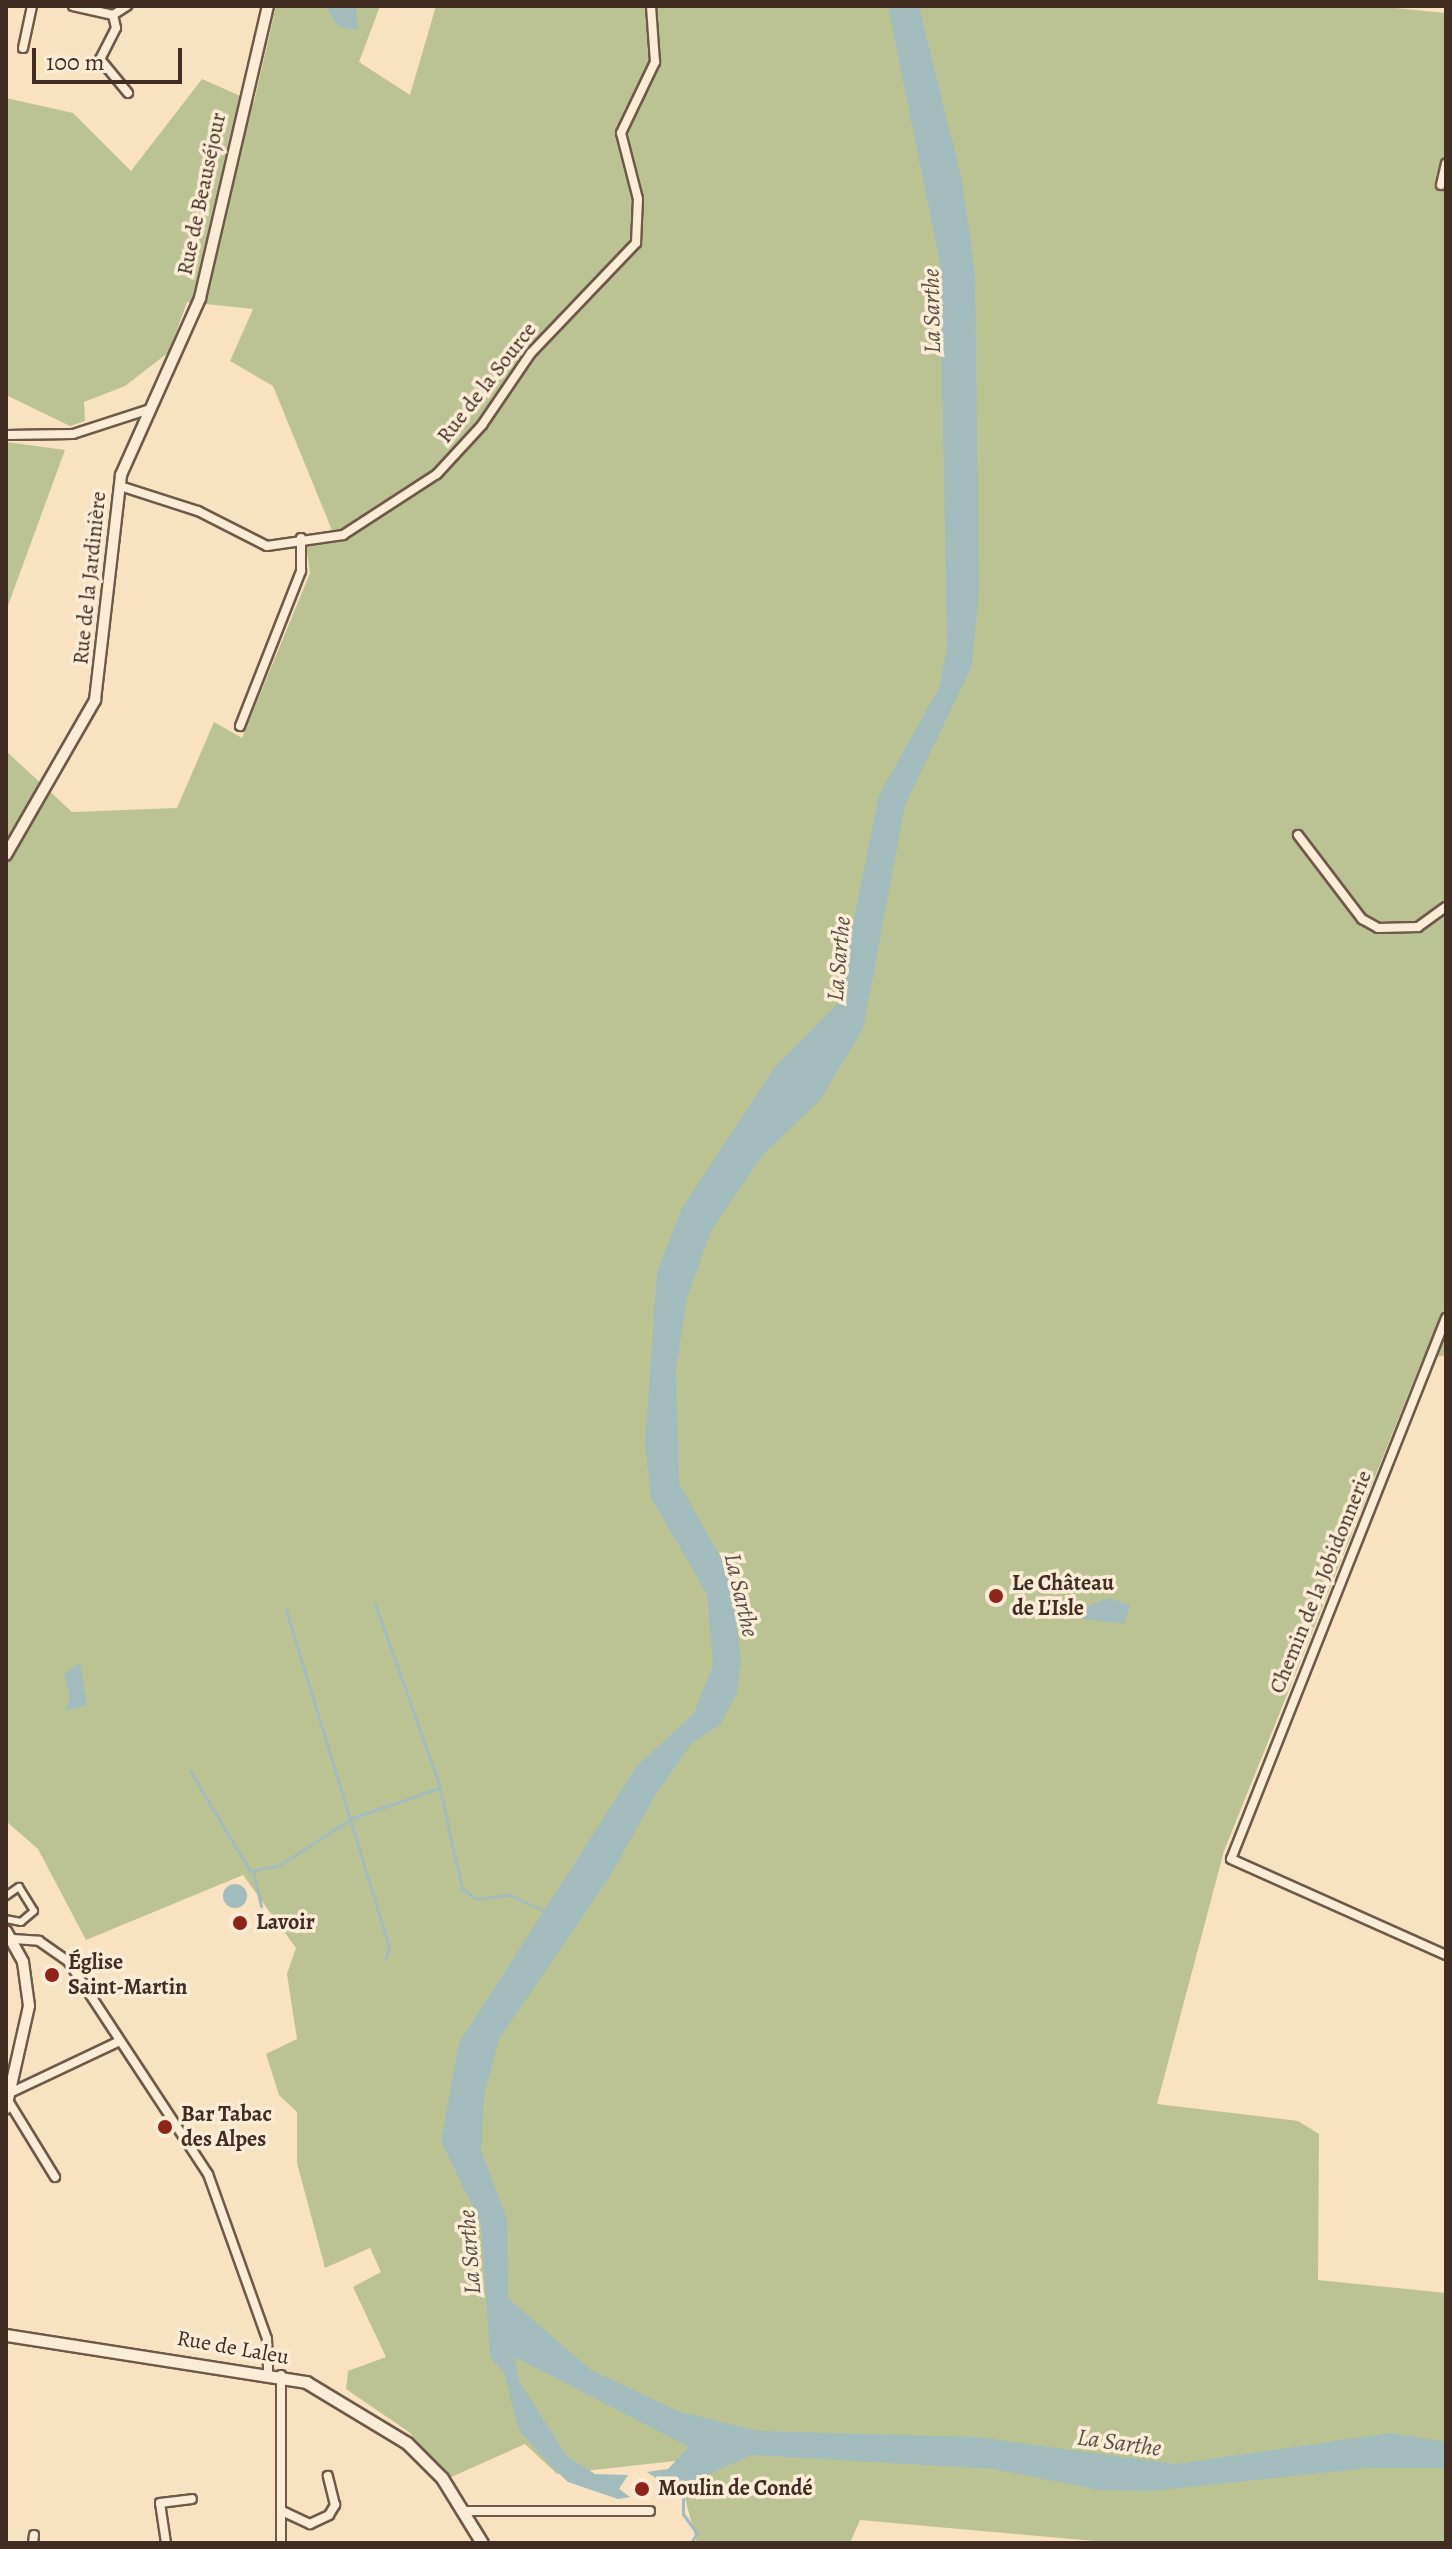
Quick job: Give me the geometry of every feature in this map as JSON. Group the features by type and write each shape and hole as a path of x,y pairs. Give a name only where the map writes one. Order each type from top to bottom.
{"main road":[{"name":"Rue de Laleu","path":"6,2335 275,2373 339,2397 389,2428 442,2478 482,2543"}],"street":[{"path":"23,48 32,6"},
{"path":"73,6 113,15 127,6"},
{"name":"Rue de Beauséjour","path":"200,298 268,6"},
{"name":"Rue de la Source","path":"120,486 198,511 255,544 362,526 437,474 539,343 631,252 641,229 638,199 621,133 655,62 651,6"},
{"path":"113,15 116,28 100,59 128,93"},
{"path":"1441,185 1446,164"},
{"name":"Rue de la Jardinière","path":"6,855 95,700 120,486 150,409 200,298"},
{"path":"6,435 73,434 150,409"},
{"path":"240,726 301,571 301,538"},
{"path":"1298,835 1362,919 1378,928 1418,927 1446,907"},
{"name":"Chemin de la Jobidonnerie","path":"1446,1318 1231,1859 1446,1955"},
{"path":"6,1896 19,1887 34,1911 21,1922 6,1919"},
{"path":"10,1935 60,1952 208,2174 267,2339 275,2373 281,2543"},
{"path":"10,1935 29,2006 9,2101 55,2177"},
{"path":"9,2101 120,2041"},
{"path":"282,2511 310,2524 329,2515 328,2476"},
{"path":"166,2543 160,2503 192,2499"},
{"path":"463,2511 650,2511"}],"green space":[{"path":"276,6 380,6 359,62 410,95 436,6 1374,6 1446,13 1446,1355 1422,1360 1224,1851 1157,2104 1298,2121 1319,2134 1318,2280 1446,2293 1446,2543 1117,2543 860,2520 850,2543 697,2543 675,2461 557,2474 525,2444 449,2478 409,2432 346,2389 348,2371 386,2357 353,2287 381,2272 370,2248 325,2268 297,2163 297,2112 279,2095 266,2054 297,2039 287,1974 296,1948 243,1875 86,1940 38,1849 6,1821 6,751 72,812 177,808 214,722 242,738 310,573 306,546 334,535 273,386 230,361 253,309 187,302 169,352 125,386 84,402 85,421 70,426 6,395 6,98 73,113 131,171 202,79 254,102"},
{"path":"6,442 65,450 6,611"}],"water":[{"path":"325,6 356,6 358,30 339,27"},
{"path":"888,6 919,6 962,181 975,273 979,588 972,666 905,805 863,1029 820,1100 763,1155 711,1231 687,1298 676,1368 679,1483 731,1576 741,1663 737,1693 720,1725 691,1744 653,1799 609,1878 499,2039 484,2095 481,2150 507,2219 508,2298 591,2370 680,2412 758,2431 976,2437 1176,2464 1390,2433 1446,2442 1446,2468 1369,2468 1151,2491 1099,2490 993,2469 752,2455 653,2499 666,2485 647,2472 668,2469 689,2447 515,2357 519,2381 567,2456 595,2474 628,2475 619,2489 630,2497 618,2499 568,2482 519,2430 504,2373 490,2357 481,2224 441,2141 459,2043 637,1766 694,1713 713,1665 707,1594 651,1498 645,1442 657,1272 682,1208 774,1068 837,1004 879,795 939,688 947,648 940,263"},
{"path":"1109,1598 1130,1605 1124,1624 1083,1619 1083,1608"},
{"path":"80,1663 87,1705 65,1711 70,1696 64,1674"},
{"path":"235,1884 246,1891 247,1896 240,1907 235,1908 224,1901 223,1896 230,1885"}],"waterway":[{"path":"375,1604 438,1781 462,1888 475,1899 510,1895 546,1912"},
{"path":"286,1610 389,1947 385,1959"},
{"path":"190,1771 250,1871 280,1865 352,1818 439,1788"},
{"path":"253,1871 261,1906"},
{"path":"683,2487 683,2514 697,2533 691,2543"}],"place":[{"name":"Le Château de L'Isle","path":"996,1596"},
{"name":"Lavoir","path":"240,1923"},
{"name":"Église Saint-Martin","path":"52,1975"},
{"name":"Bar Tabac des Alpes","path":"165,2127"},
{"name":"Moulin de Condé","path":"642,2489"}],"water label":[{"name":"La Sarthe","path":"932,311"},
{"name":"La Sarthe","path":"839,959"},
{"name":"La Sarthe","path":"741,1595"},
{"name":"La Sarthe","path":"470,2252"},
{"name":"La Sarthe","path":"1119,2443"}]}
